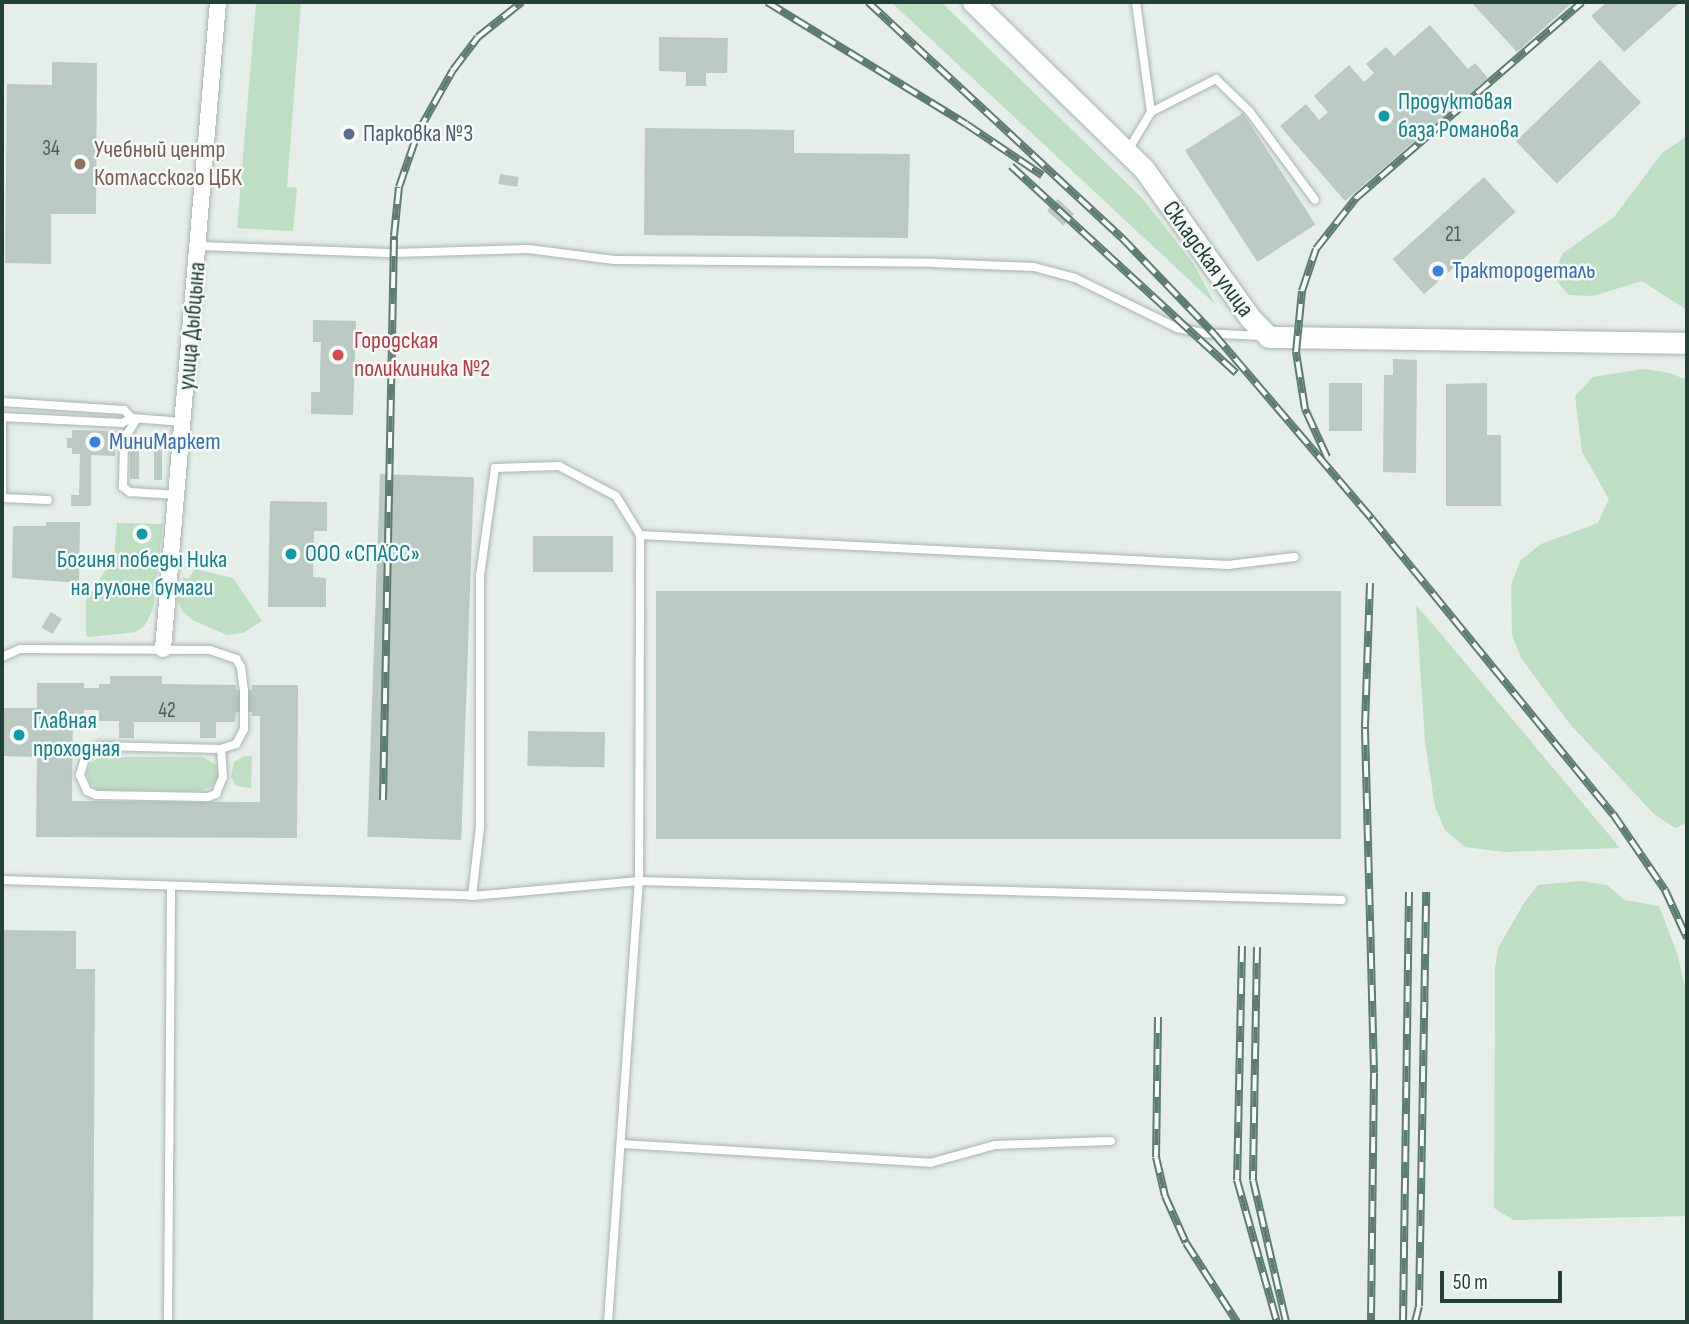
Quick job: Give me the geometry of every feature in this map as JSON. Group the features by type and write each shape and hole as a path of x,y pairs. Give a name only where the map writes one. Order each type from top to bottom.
{"street":[{"name":"улица Дыбцына","path":"163,649 218,2"},
{"name":"Складская улица","path":"973,2 1127,152 1157,188 1251,319 1269,337 1687,342"}],"lane":[{"path":"1136,2 1151,112"},
{"path":"1127,152 1151,112 1216,79 1250,112 1315,200"},
{"path":"199,246 394,253 528,249 614,260 934,263 1034,267 1076,278 1177,328 1202,333 1269,337"},
{"path":"2,402 124,410 135,418"},
{"path":"48,500 2,498 2,417 122,423 135,418 183,422"},
{"path":"135,418 124,439 123,487 130,492 177,495"},
{"path":"472,896 480,827 480,576 495,468 559,466 617,496 640,535 639,881 608,1322"},
{"path":"640,535 1228,565 1295,557"},
{"path":"2,657 20,649 218,651 236,659 242,667 244,729 236,744 221,749 99,746 86,755 81,764 81,782 87,791 107,796 208,797 221,788 221,749"},
{"path":"2,880 472,896 639,881 1342,900"},
{"path":"168,1322 170,886"},
{"path":"622,1144 930,1163 995,1145 1111,1141"}],"green space":[{"path":"256,2 301,2 287,187 297,188 293,231 237,228"},
{"path":"891,2 941,2 1143,199 1193,263 1215,304"},
{"path":"1687,136 1687,310 1642,281 1593,296 1569,295 1552,276 1563,253 1614,217 1662,153"},
{"path":"1643,369 1670,373 1687,380 1687,823 1675,828 1654,814 1569,723 1521,658 1512,635 1511,585 1520,561 1541,544 1598,523 1609,499 1582,452 1575,396 1593,377"},
{"path":"117,523 163,524 153,609 145,625 136,632 89,637 86,636 86,600 114,557"},
{"path":"195,569 233,578 262,621 243,633 227,635 192,620 183,612 176,597 183,577 188,579"},
{"path":"1416,605 1620,848 1504,852 1465,847 1445,830 1435,807 1425,741"},
{"path":"244,756 252,756 251,788 236,786 231,777 234,762"},
{"path":"100,757 203,757 217,766 218,778 211,787 200,791 98,790 90,783 87,773 91,763"},
{"path":"1580,881 1607,885 1625,900 1659,906 1677,953 1687,995 1687,1216 1513,1220 1494,1208 1495,968 1498,948 1524,903 1538,885"}],"building":[{"path":"1471,2 1573,2 1517,52"},
{"path":"1607,2 1680,2 1624,52 1591,16"},
{"name":"Продуктовая база Романова","path":"1430,25 1468,69 1475,63 1488,78 1345,201 1280,126 1306,104 1319,120 1328,112 1314,96 1349,65 1364,82 1374,73 1366,64 1386,47 1394,56"},
{"path":"659,37 728,38 727,73 706,73 706,86 686,86 686,72 659,71"},
{"path":"1600,60 1641,102 1557,184 1516,141"},
{"path":"52,62 97,63 96,214 51,214 51,264 5,263 7,84 52,85"},
{"path":"1243,113 1315,225 1258,262 1185,151"},
{"path":"645,128 794,130 794,153 910,154 908,238 644,235"},
{"path":"500,174 519,177 517,187 498,184"},
{"path":"1484,177 1515,212 1424,294 1393,259"},
{"path":"1058,199 1074,214 1063,226 1047,211"},
{"name":"Городская поликлиника №2","path":"313,320 356,321 353,415 311,414 311,392 320,392 321,342 313,342"},
{"path":"1393,359 1417,360 1416,473 1383,472 1384,375 1393,375"},
{"path":"1329,383 1362,383 1362,431 1329,431"},
{"path":"1487,383 1487,435 1501,435 1501,506 1446,506 1446,384"},
{"path":"72,430 116,431 115,456 91,455 91,506 71,506 71,495 79,495 80,454 72,454 72,448 67,448 67,438 72,438"},
{"path":"130,444 139,444 139,479 130,479"},
{"path":"154,445 162,445 162,480 154,480"},
{"path":"380,474 474,477 461,840 367,837"},
{"name":"ООО «СПАСС»","path":"270,501 327,502 327,531 314,531 313,577 326,578 326,607 268,607"},
{"path":"46,522 80,522 79,583 12,578 13,526 46,526"},
{"path":"533,536 613,536 613,572 533,572"},
{"path":"656,591 1341,591 1341,839 656,839"},
{"path":"51,612 62,619 52,634 41,627"},
{"path":"110,676 162,676 162,684 236,685 236,690 252,690 252,685 298,685 297,838 36,837 37,757 2,756 2,708 37,708 37,683 84,683 84,688 99,688 99,684 110,684","holes":["84,710 99,710 99,721 119,721 119,738 134,738 134,722 200,722 200,738 216,738 216,722 235,722 236,712 252,712 252,716 260,716 260,802 72,801 73,714 84,714"]},
{"path":"528,731 605,732 604,767 527,766"},
{"path":"2,930 76,931 76,969 95,969 93,1322 2,1322"}],"railway":[{"path":"383,800 394,236 399,187 418,132 453,70 478,37 522,2"},
{"path":"767,2 966,124 1042,175"},
{"path":"868,2 1122,238 1214,334 1372,519 1613,814 1665,890 1687,938"},
{"path":"1327,457 1305,409 1296,352 1302,291 1316,249 1356,198 1582,2"},
{"path":"1011,166 1236,373"},
{"path":"1370,583 1365,729 1374,1073 1371,1322"},
{"path":"1403,1322 1409,892"},
{"path":"1415,1322 1419,1306 1426,892"},
{"path":"1242,946 1237,1180 1277,1322"},
{"path":"1257,947 1253,1180 1286,1322"},
{"path":"1158,1017 1156,1157 1165,1196 1186,1243 1237,1322"}],"place":[{"name":"Продуктовая база Романова","path":"1384,116"},
{"name":"Парковка №3","path":"349,134"},
{"name":"Учебный центр Котласского ЦБК","path":"80,164"},
{"name":"Трактородеталь","path":"1438,271"},
{"name":"Городская поликлиника №2","path":"338,355"},
{"name":"MиниMаркет","path":"95,442"},
{"name":"Богиня победы Ника на рулоне бумаги","path":"142,534"},
{"name":"ООО «СПАСС»","path":"291,554"},
{"name":"Главная проходная","path":"19,735"}]}
